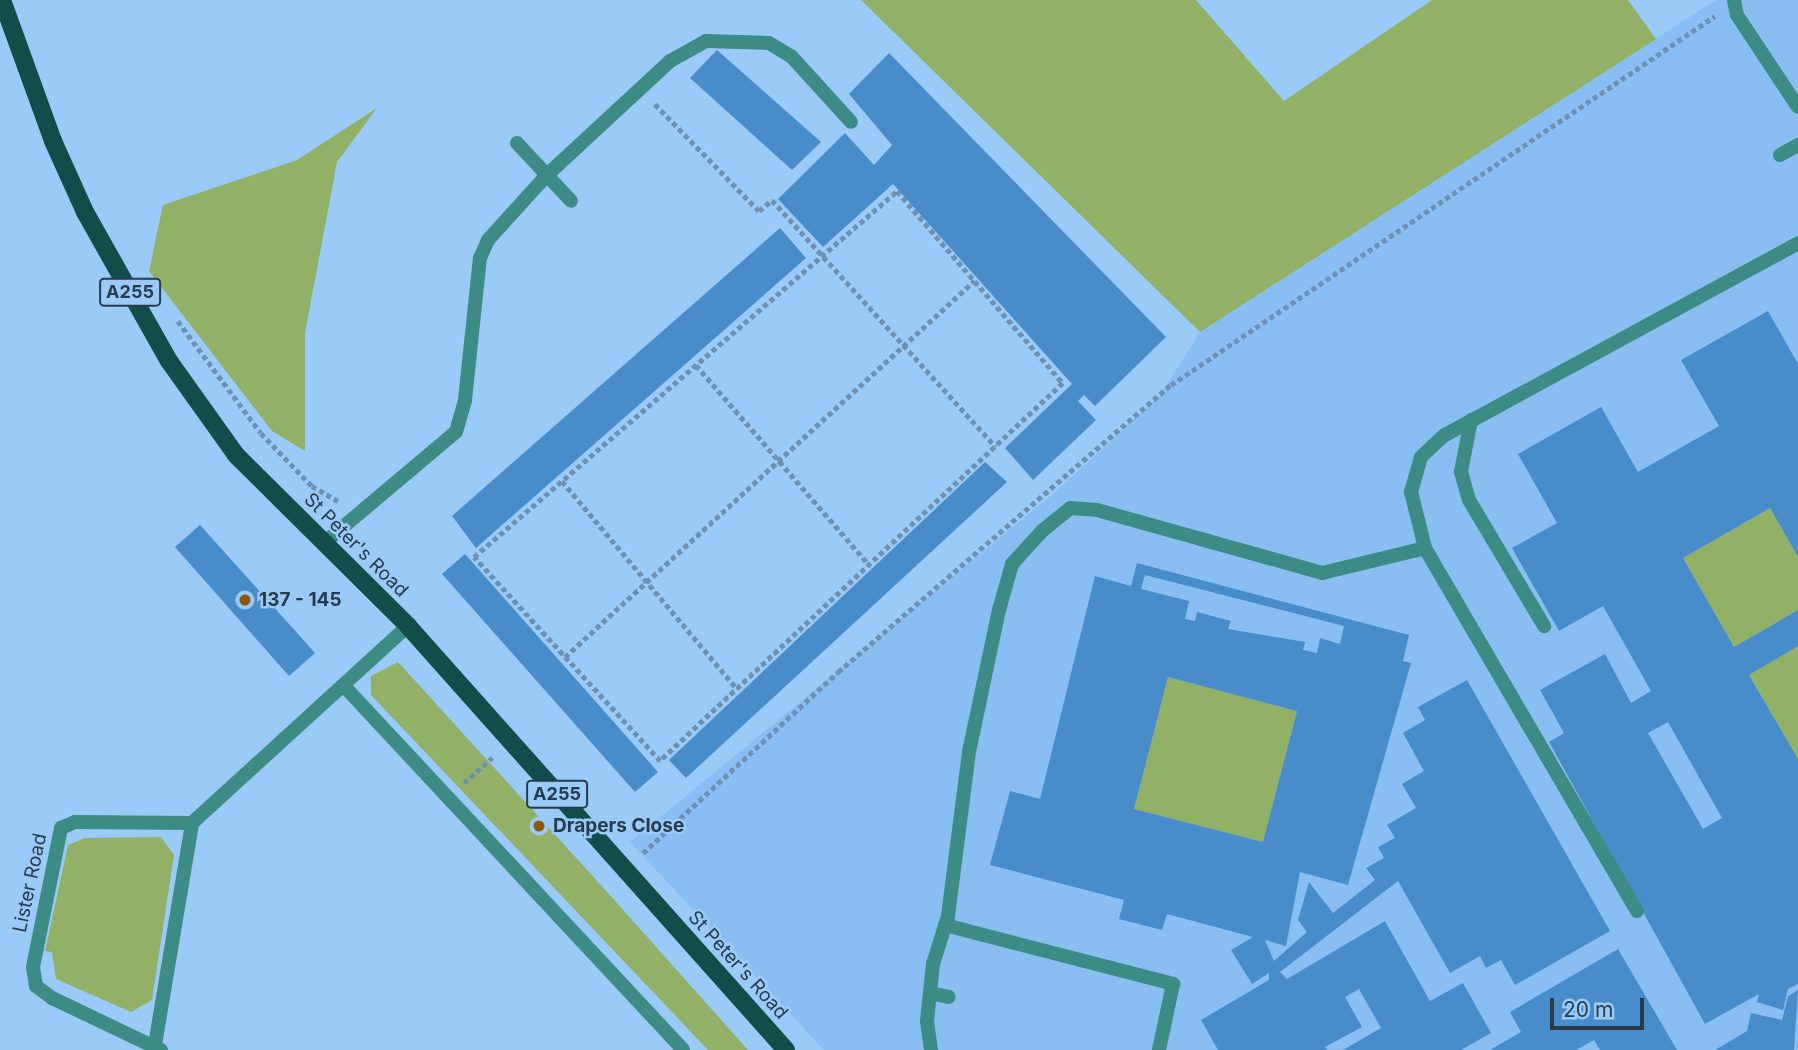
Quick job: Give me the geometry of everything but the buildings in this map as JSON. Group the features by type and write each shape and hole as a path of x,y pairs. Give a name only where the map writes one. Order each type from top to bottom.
{"main road":[{"name":"St Peter's Road","path":"2,0 53,141 85,212 169,361 236,456 408,626 786,1050"}],"street":[{"path":"1736,7 1798,107"},
{"path":"324,543 362,514 456,432 465,400 480,258 497,230 547,175 670,61 706,41 734,37 768,43 799,63 851,122"},
{"path":"517,143 571,201"},
{"path":"1780,155 1798,145"},
{"path":"1637,911 1425,548 1411,492 1421,457 1471,420 1798,243"},
{"path":"1471,420 1461,472 1469,500 1544,626"},
{"path":"931,1050 930,993 945,925 970,752 1012,564 1070,508 1322,573 1425,548"},
{"path":"192,823 408,626"},
{"path":"344,686 683,1050"},
{"name":"Lister Road","path":"75,822 192,823 158,1048 52,998 36,986 33,967 61,828 75,822"},
{"path":"945,925 1173,984 1159,1050"},
{"path":"930,993 949,997"}],"path":[{"path":"627,873 657,837 838,672 1171,385 1721,12 1736,7"},
{"path":"640,88 759,211 772,200 996,447"},
{"path":"897,191 1063,383 660,761 474,557 822,256 897,191"},
{"path":"565,657 974,281"},
{"path":"173,314 261,433 312,486 362,514"},
{"path":"696,365 869,565"},
{"path":"562,481 737,689"},
{"path":"447,798 492,758"}],"shaded area":[{"path":"1716,0 1798,0 1798,1050 824,1050 630,842 1053,494 1160,396 1200,332"}],"green space":[{"path":"861,0 1196,0 1284,101 1432,0 1628,0 1656,39 1200,332"},
{"path":"377,108 337,162 305,333 305,451 272,431 149,271 163,205 297,160"},
{"path":"1770,508 1798,557 1798,610 1734,647 1683,558"},
{"path":"1798,646 1798,759 1749,675"},
{"path":"398,662 748,1050 708,1050 371,695 371,676"},
{"path":"1168,677 1297,711 1263,842 1134,809"},
{"path":"161,837 174,855 152,1000 131,1012 56,979 52,952 45,951 68,845 85,838"}],"place":[{"name":"137 - 145","path":"245,600"},
{"name":"Drapers Close","path":"539,826"}]}
